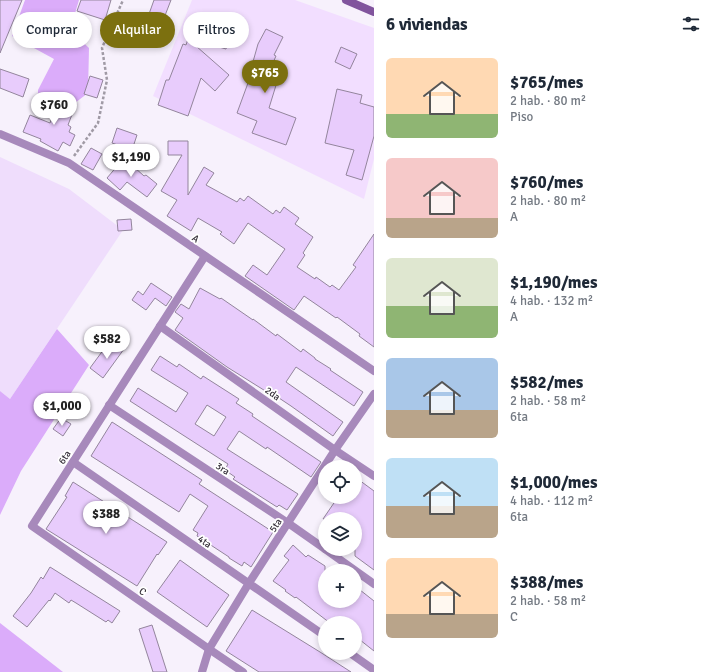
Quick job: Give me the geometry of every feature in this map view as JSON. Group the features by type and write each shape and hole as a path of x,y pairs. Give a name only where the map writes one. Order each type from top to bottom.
{"main road":[{"path":"346,0 374,12"}],"street":[{"name":"A","path":"0,134 69,163 374,371"},
{"name":"6ta","path":"32,526 205,256"},
{"name":"2da","path":"160,326 374,476"},
{"name":"5ta","path":"202,672 209,649 249,583 374,394"},
{"name":"3ra","path":"109,405 318,544"},
{"name":"4ta","path":"73,462 318,631"},
{"name":"C","path":"32,526 243,672"},
{"name":"3ra","path":"335,556 374,584"},
{"path":"360,660 374,670"}],"path":[{"path":"69,163 98,123 107,80 102,48 123,0"}],"shaded area":[{"path":"25,0 79,0 75,12 21,12"},
{"path":"192,0 295,0 374,28 374,159 364,199 153,96 172,48 175,48 175,42 183,22 183,48 249,48 249,12 187,12"},
{"path":"34,48 89,48 88,93 71,106 38,116 38,90 54,59"},
{"path":"0,157 69,189 123,230 10,399 0,391"},
{"path":"57,329 89,365 21,471 0,515 0,391 10,399"},
{"path":"0,623 63,672 0,672"}],"building":[{"path":"0,0 22,0 17,12 12,12 12,24 0,53"},
{"path":"81,0 111,0 107,12 100,12 100,18 92,16 92,12 77,11"},
{"path":"154,0 171,0 166,12 150,12"},
{"path":"266,29 283,37 274,55 276,56 266,78 277,82 269,108 296,118 286,145 252,133 257,121 237,113 248,83 258,44"},
{"path":"183,44 183,48 198,48 229,75 215,91 201,78 188,116 158,105 166,80 169,80"},
{"path":"341,47 357,54 350,69 335,62"},
{"path":"0,69 29,79 23,97 0,88"},
{"path":"90,76 103,80 97,98 84,94"},
{"path":"337,89 362,95 360,103 374,107 374,136 362,180 346,175 354,150 325,143"},
{"path":"59,98 76,104 68,125 71,127 69,132 75,135 70,146 63,142 58,151 40,141 41,139 23,132 30,115 50,123"},
{"path":"117,128 137,135 132,150 112,143"},
{"path":"168,141 188,141 188,195 204,167 214,173 206,185 237,202 240,198 244,201 248,196 273,214 276,210 280,213 284,207 299,218 295,224 313,237 303,253 305,255 297,267 315,279 316,277 330,287 332,285 339,290 356,267 353,265 374,234 374,347 359,336 360,334 337,317 336,318 304,296 294,310 245,276 253,265 267,275 285,249 248,223 234,244 220,234 222,232 198,218 191,231 167,216 177,200 161,191 182,155 168,155"},
{"path":"91,148 102,154 93,170 81,164"},
{"path":"124,158 144,176 146,175 157,184 147,197 127,182 120,190 107,178"},
{"path":"131,219 132,230 118,231 117,220"},
{"path":"151,283 172,297 166,306 155,298 146,310 132,300 138,291 143,295"},
{"path":"200,288 220,299 221,298 276,336 277,334 301,352 303,349 331,369 330,370 363,392 354,406 296,367 286,382 343,422 333,436 276,396 275,397 227,367 175,330 183,318 175,312 181,304 189,309"},
{"path":"115,342 124,349 103,378 90,368 104,349 107,352"},
{"path":"160,356 177,367 179,364 201,379 203,376 239,399 236,403 253,414 252,416 318,460 318,466 311,477 267,447 266,449 239,431 227,449 298,494 287,510 279,505 277,507 233,479 235,477 225,470 228,464 130,401 138,388 176,412 188,393 151,370","holes":["207,405 226,417 214,436 195,424"]},
{"path":"61,418 71,424 63,436 53,429"},
{"path":"112,422 202,480 199,484 273,532 251,567 244,562 242,566 197,536 198,533 193,530 208,506 190,494 179,512 91,456"},
{"path":"73,482 167,542 158,555 157,554 137,586 46,529 67,497 65,496"},
{"path":"362,482 374,491 374,570 355,556 362,556 362,512 328,512 333,504 362,504"},
{"path":"293,545 306,557 308,555 322,564 318,564 318,608 362,608 362,592 374,601 374,651 362,642 362,616 321,616 273,581 289,560 284,556"},
{"path":"180,560 229,595 207,627 157,592"},
{"path":"50,567 120,611 112,623 108,620 106,622 71,600 69,603 55,593 50,601 49,600 27,627 13,616 31,593 41,577 43,579"},
{"path":"252,610 318,651 318,660 332,660 351,672 259,672 226,651"},
{"path":"152,625 167,672 153,672 139,629"}]}
